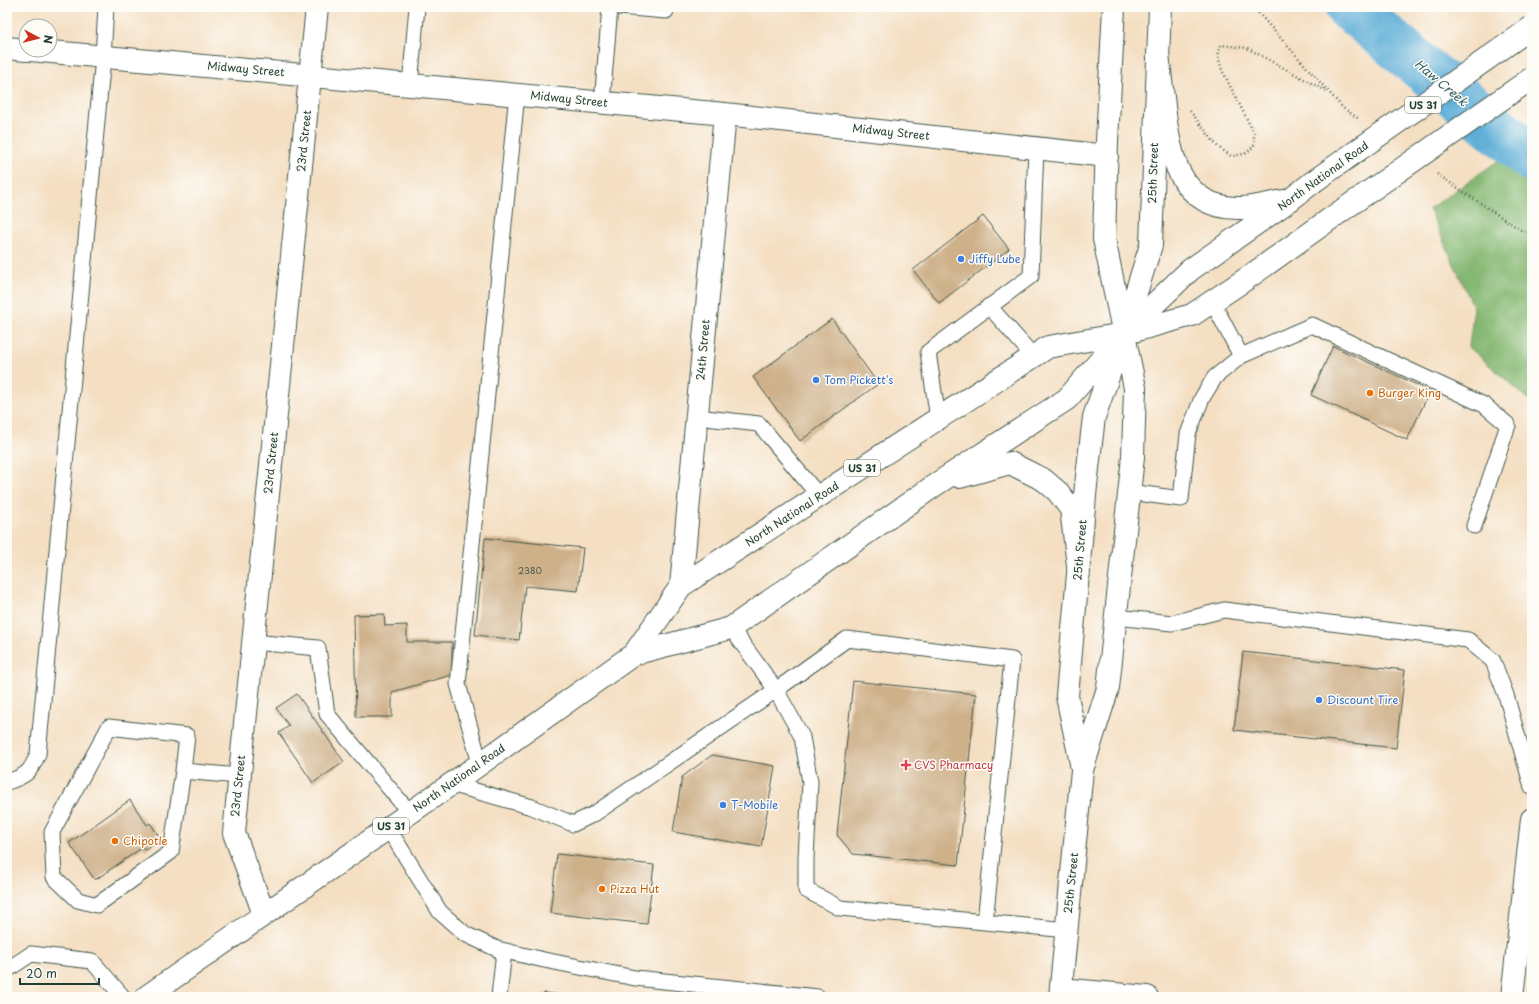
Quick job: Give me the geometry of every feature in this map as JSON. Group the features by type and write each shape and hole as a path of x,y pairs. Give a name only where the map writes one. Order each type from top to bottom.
{"main road":[{"name":"23rd Street","path":"264,914 234,833 317,7"},
{"name":"25th Street","path":"1060,993 1082,770 1108,688 1132,457 1135,388 1104,239 1114,7"},
{"name":"25th Street","path":"1082,770 1067,696 1086,485 1094,417 1123,334 1150,245 1160,7"},
{"name":"North National Road","path":"634,654 731,628 938,483 1067,399 1123,334 1190,270 1532,27"},
{"path":"7,48 18,49"},
{"name":"Midway Street","path":"58,52 725,114 1107,156"},
{"path":"1158,54 1167,138 1178,172 1186,184 1198,196 1213,205 1237,208 1290,200"},
{"name":"North National Road","path":"146,997 480,764 634,654 681,586 1048,347 1123,334 1192,315 1532,78"},
{"name":"24th Street","path":"681,586 725,114"},
{"path":"938,483 1010,463 1044,480 1058,492 1071,509 1079,573"},
{"path":"1512,997 1532,819"},
{"path":"1060,993 1146,997"}],"lane":[{"path":"7,782 22,778 32,769 38,754 103,56 106,7"},
{"path":"410,84 417,7"},
{"path":"602,103 610,7"},
{"path":"619,7 666,11 667,7"},
{"path":"480,764 458,684 517,94"},
{"path":"938,419 928,352 1030,276 1036,148"},
{"path":"1212,301 1241,356"},
{"path":"989,306 1033,356"},
{"path":"1129,492 1181,499 1188,434 1202,398 1215,377 1241,356 1312,325 1484,404 1508,425 1474,526"},
{"path":"697,417 758,424 819,496"},
{"path":"1116,617 1172,623 1224,610 1468,640 1493,661 1506,695 1532,787"},
{"path":"731,628 776,690 802,737 810,782 806,890 840,908 1066,930"},
{"path":"451,784 532,807 573,824 594,814 776,690 847,639 1012,660 984,922"},
{"path":"253,642 318,648 327,714 410,813"},
{"path":"109,727 187,736 183,771 170,852 97,905 78,900 54,877 52,832 109,727"},
{"path":"183,771 239,776"},
{"path":"388,828 440,912 465,934 497,949 635,978 818,997"},
{"path":"499,997 504,951"},
{"path":"7,970 31,954 92,962 123,997"}],"path":[{"path":"1185,105 1218,147 1231,156 1245,154 1254,146 1254,133 1220,63 1218,56 1221,45 1247,48 1330,93 1253,7"}],"green space":[{"path":"1532,137 1532,403 1469,347 1474,308 1429,209"}],"building":[{"name":"Jiffy Lube","path":"983,216 1009,249 939,303 913,270"},
{"name":"Tom Pickett's","path":"832,319 878,384 800,441 753,377"},
{"name":"Burger King","path":"1333,346 1430,391 1407,440 1311,395"},
{"path":"485,538 583,548 578,591 525,586 519,640 475,635"},
{"path":"384,614 385,626 407,625 407,642 452,642 452,675 392,692 392,717 356,717 354,615"},
{"name":"Discount Tire","path":"1243,652 1405,670 1396,748 1234,730"},
{"name":"CVS Pharmacy","path":"853,681 976,694 958,865 853,854 837,835"},
{"path":"297,694 344,762 313,783 279,733 289,726 276,708"},
{"name":"T-Mobile","path":"712,755 775,766 761,847 673,832 682,777"},
{"name":"Chipotle","path":"130,800 147,825 150,823 161,839 145,850 143,847 95,880 69,843"},
{"name":"Pizza Hut","path":"557,854 654,865 647,924 550,913"},
{"path":"544,993 572,996 572,997 544,997"}],"waterway":[{"name":"Haw Creek","path":"1349,7 1532,158"}],"place":[{"name":"Jiffy Lube","path":"961,259"},
{"name":"Tom Pickett's","path":"816,380"},
{"name":"Burger King","path":"1370,393"},
{"name":"Discount Tire","path":"1319,700"},
{"name":"CVS Pharmacy","path":"906,765"},
{"name":"T-Mobile","path":"723,805"},
{"name":"Chipotle","path":"115,841"},
{"name":"Pizza Hut","path":"602,889"}]}
